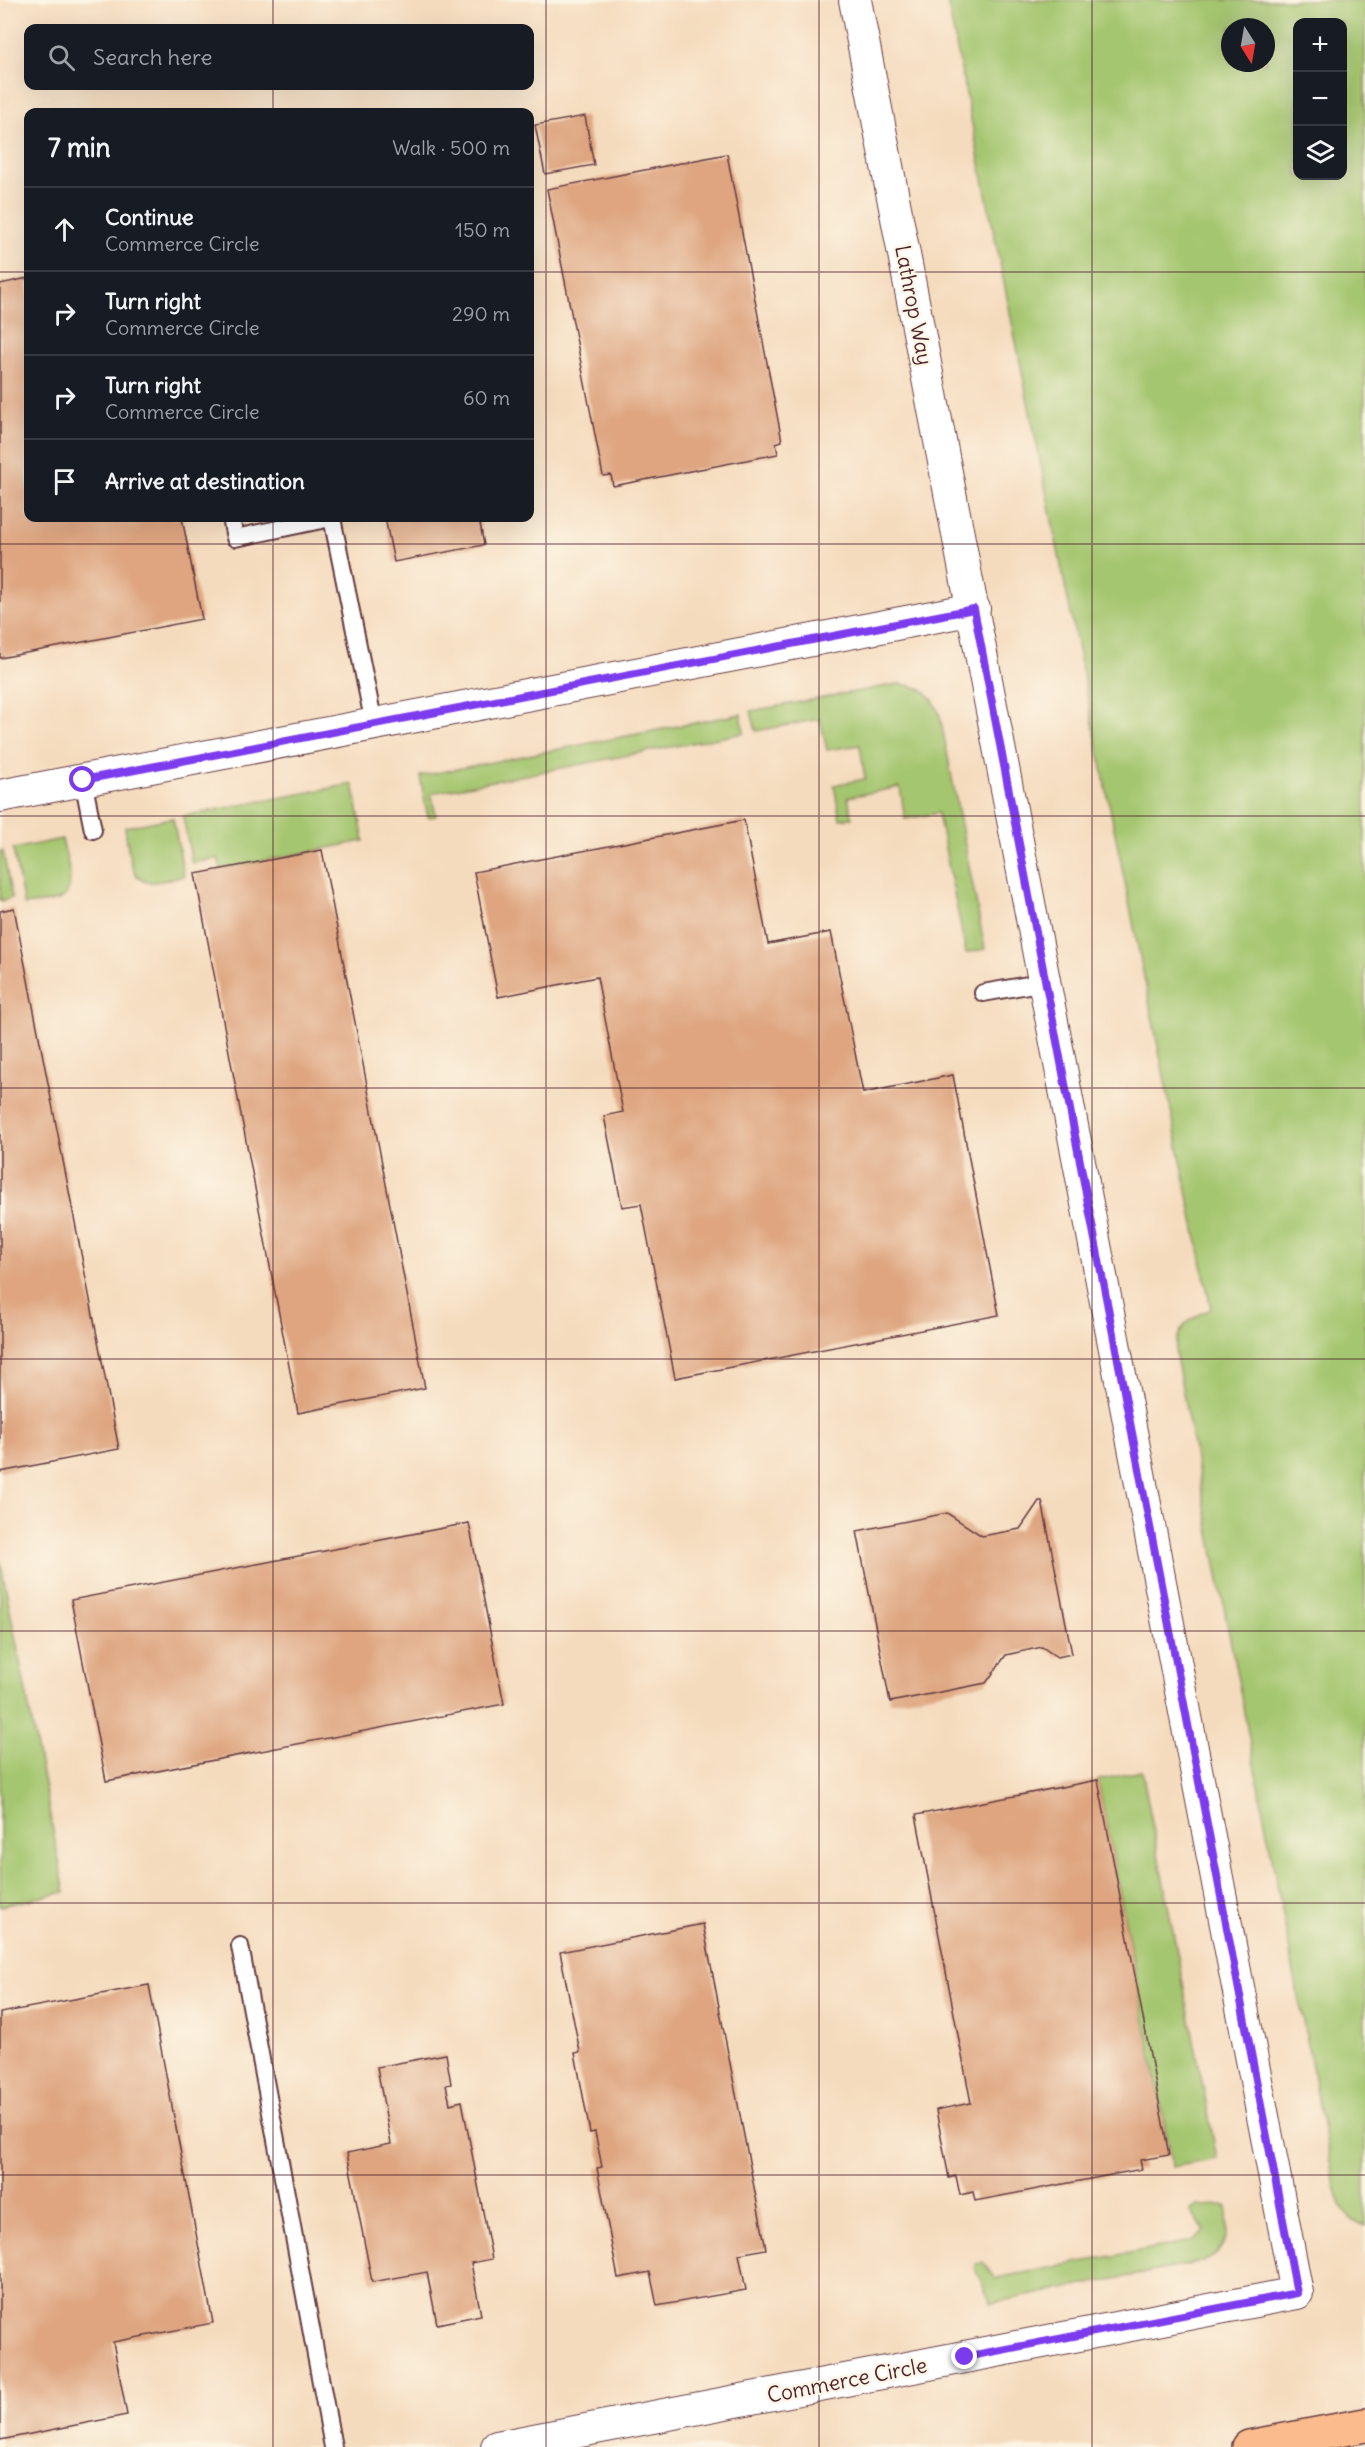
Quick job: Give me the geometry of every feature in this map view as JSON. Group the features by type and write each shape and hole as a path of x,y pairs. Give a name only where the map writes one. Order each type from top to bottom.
{"highway":[{"path":"1249,2447 1365,2425"}],"street":[{"name":"Lathrop Way","path":"855,0 974,609"},
{"path":"0,796 974,609"},
{"name":"Commerce Circle","path":"497,2447 1297,2293 974,609"}],"lane":[{"path":"232,522 235,538 313,522"},
{"path":"333,522 374,724"},
{"path":"83,780 93,830"},
{"path":"983,993 1046,982"},
{"path":"240,1946 333,2447"}],"green space":[{"path":"947,0 1365,0 1365,2226 1347,2215 1340,2203 1334,2182 1175,1351 1182,1330 1197,1316 1211,1309"},
{"path":"898,684 925,692 934,702 940,716 985,949 966,953 938,813 905,819 900,787 848,797 852,818 840,819 834,785 865,779 860,745 827,750 820,719 756,731 751,711"},
{"path":"741,714 744,733 431,793 436,816 428,817 420,776"},
{"path":"353,784 364,841 221,869 218,858 192,863 183,816"},
{"path":"173,818 184,876 155,882 143,881 133,869 125,827"},
{"path":"62,839 70,879 67,893 62,898 53,901 24,905 13,849"},
{"path":"0,851 3,851 12,898 0,901"},
{"path":"0,1559 65,1892 0,1906"},
{"path":"1142,1771 1217,2159 1173,2167 1098,1780"},
{"path":"1226,2205 1228,2225 1225,2241 1215,2254 1197,2263 991,2303 975,2269 976,2264 983,2263 996,2278 1192,2241 1205,2230 1191,2210 1197,2206"}],"building":[{"path":"585,116 594,165 545,174 535,125"},
{"path":"727,154 782,441 776,443 778,454 613,486 611,475 603,476 547,189"},
{"path":"24,279 24,522 183,522 202,619 0,658 0,284"},
{"path":"386,522 480,522 484,545 394,562"},
{"path":"744,820 768,944 831,932 863,1093 953,1075 999,1315 675,1378 641,1204 622,1207 604,1116 623,1112 597,977 498,997 474,872"},
{"path":"322,850 425,1388 298,1413 195,874"},
{"path":"14,908 119,1449 0,1472 0,911"},
{"path":"1039,1501 1042,1501 1072,1654 1057,1657 1042,1647 1006,1655 986,1683 890,1702 857,1531 947,1513 982,1536 1020,1529"},
{"path":"469,1523 504,1704 106,1781 71,1600"},
{"path":"1098,1780 1169,2155 1140,2160 1142,2169 975,2201 973,2192 960,2195 956,2176 949,2178 936,2110 971,2103 916,1815"},
{"path":"703,1924 766,2249 739,2254 746,2290 657,2306 650,2272 618,2278 597,2168 602,2167 595,2132 590,2133 575,2053 580,2052 560,1952"},
{"path":"149,1985 213,2323 113,2342 127,2415 0,2440 0,2013"},
{"path":"446,2054 451,2084 446,2085 450,2104 462,2101 492,2259 471,2263 481,2315 437,2324 427,2272 372,2282 347,2153 391,2144 377,2067"}],"route":[{"path":"83,780 974,609 1297,2293 965,2357"}]}
